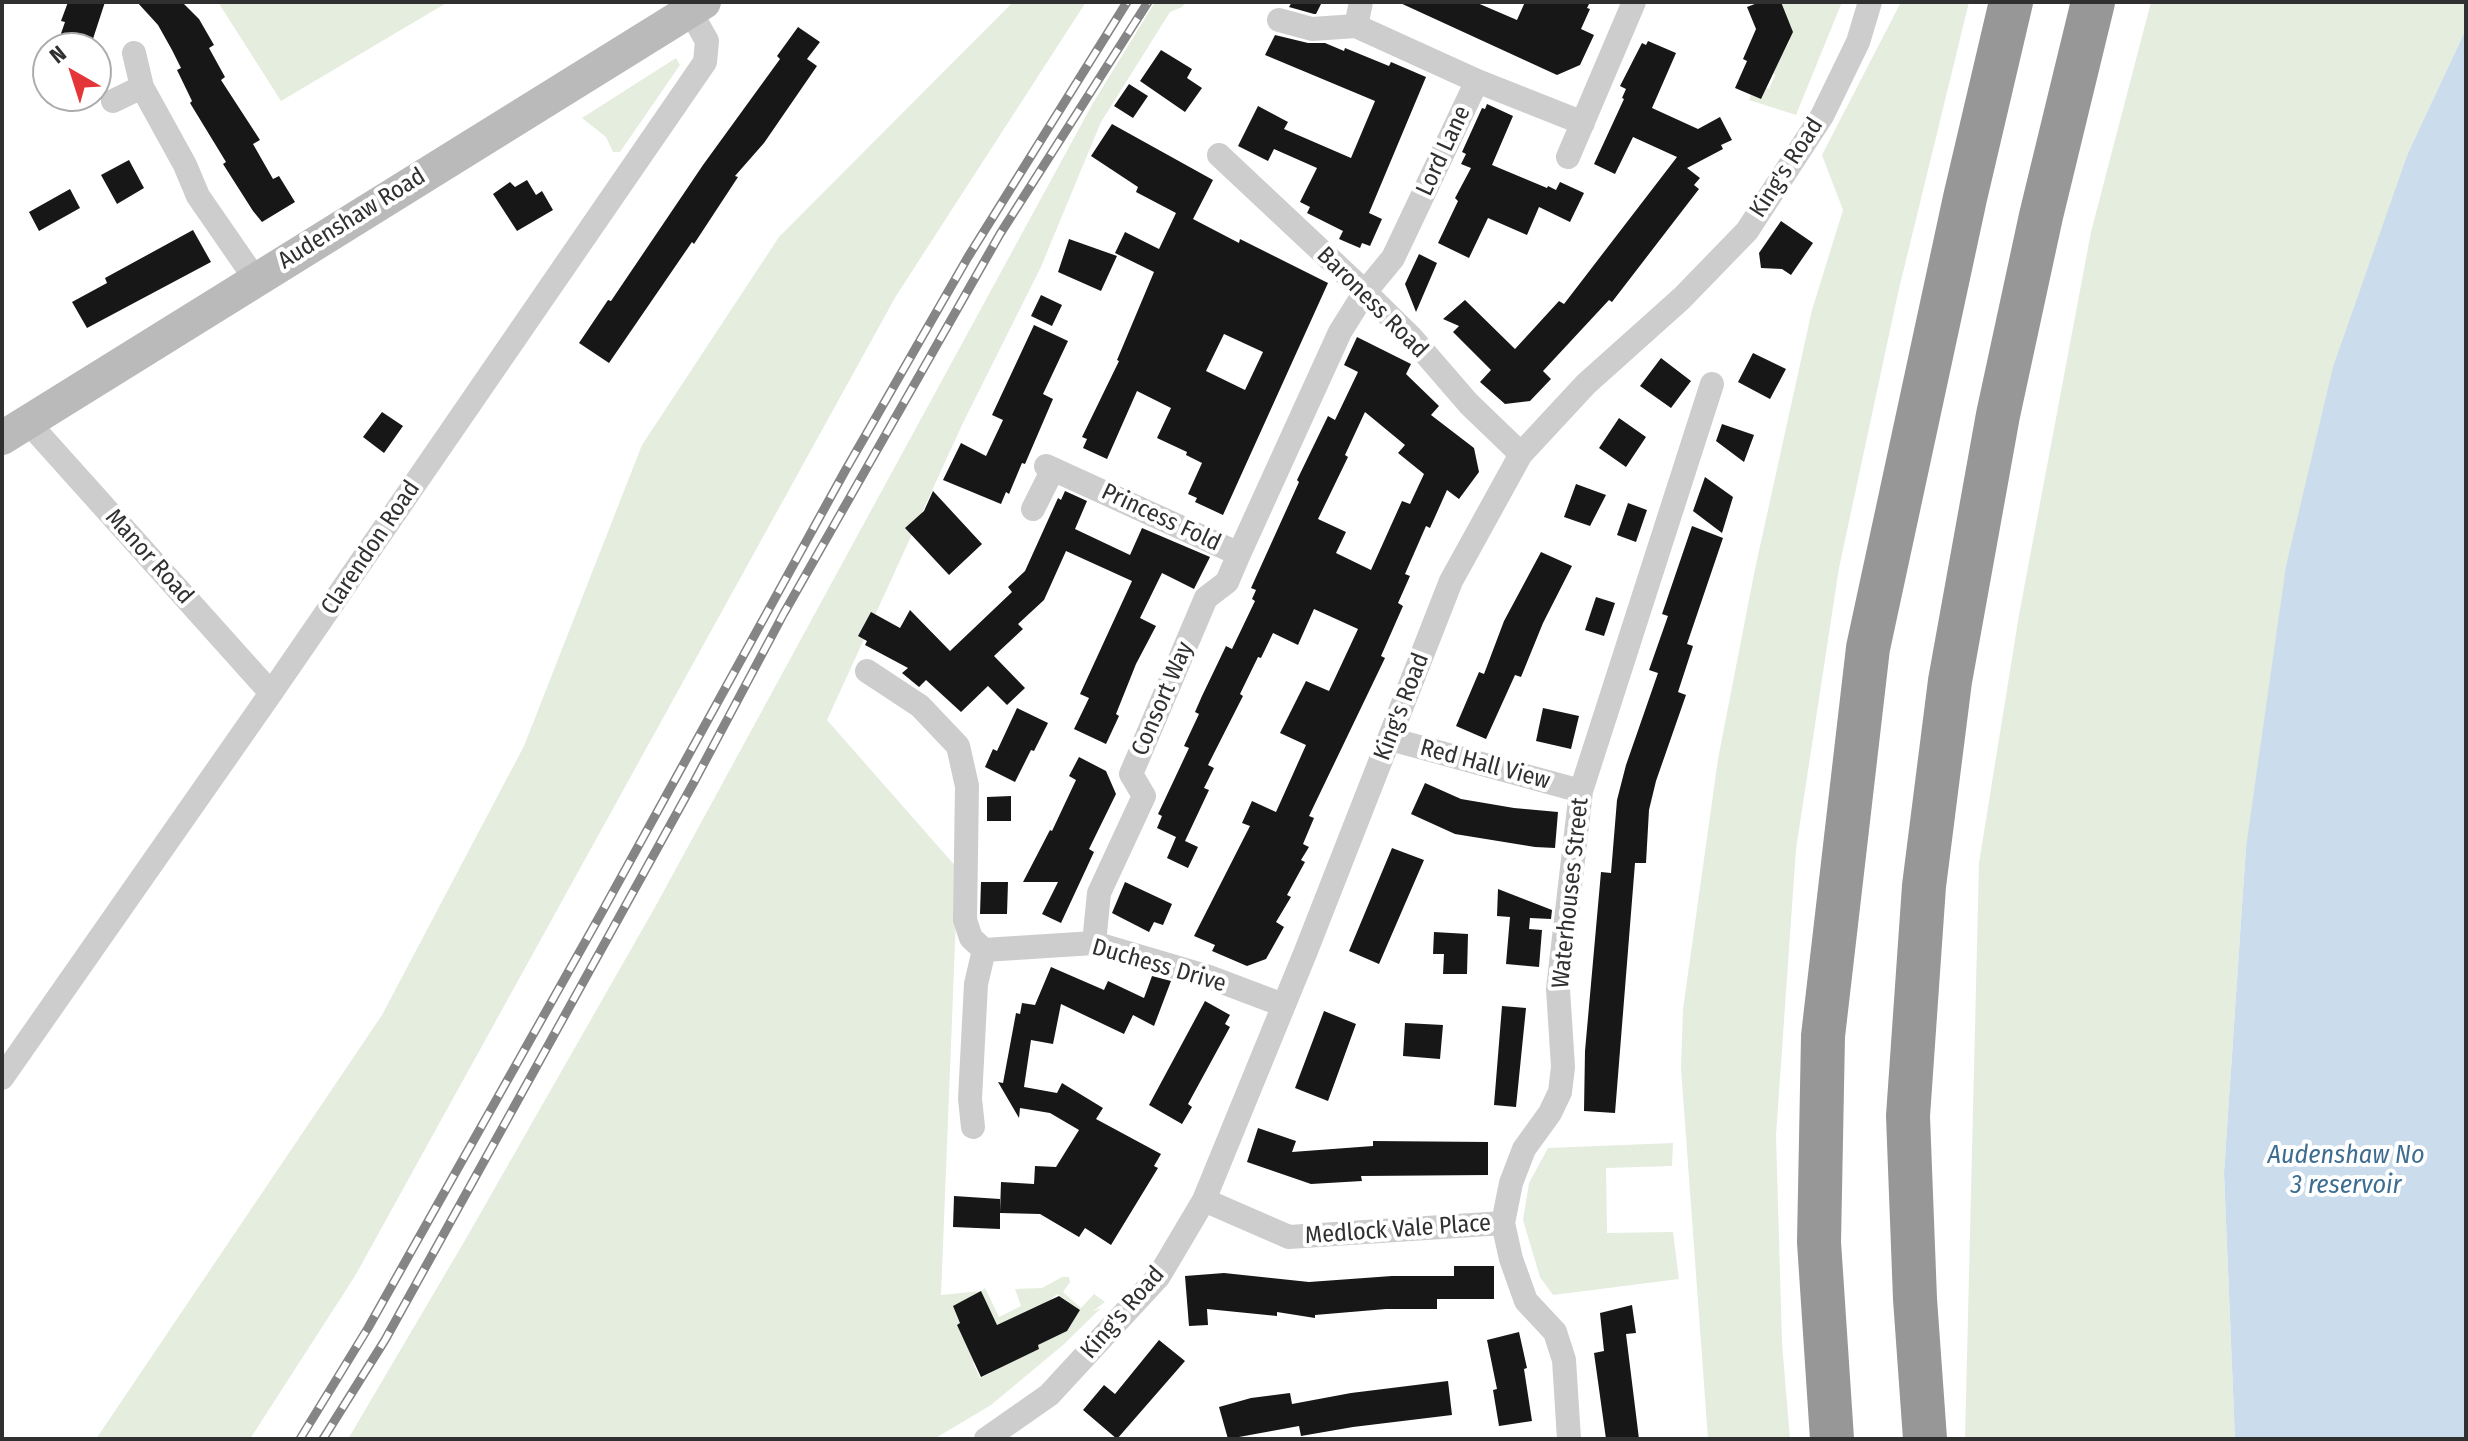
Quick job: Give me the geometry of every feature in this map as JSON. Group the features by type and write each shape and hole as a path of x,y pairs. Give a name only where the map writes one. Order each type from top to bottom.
{"highway":[{"path":"1832,1439 1819,1242 1823,1036 1868,648 1965,198 2011,2"},
{"path":"1925,1439 1915,1299 1908,1116 1924,886 1950,681 1998,415 2041,216 2093,2"}],"main road":[{"name":"Audenshaw Road","path":"14,430 697,6"}],"street":[{"path":"1356,26 1361,2"},
{"path":"1568,157 1634,2"},
{"name":"King's Road","path":"986,1439 1049,1395 1159,1276 1204,1200 1451,581 1521,454 1586,384 1682,298 1747,231 1822,116 1858,42 1870,2"},
{"name":"Clarendon Road","path":"2,1078 705,62 707,41 697,6"},
{"name":"Lord Lane","path":"1279,20 1312,29 1356,26 1477,81 1393,258 1365,292"},
{"path":"134,53 142,87 198,196 256,280"},
{"path":"1477,81 1583,123"},
{"path":"113,101 142,87"},
{"name":"Baroness Road","path":"1219,155 1411,337 1469,404 1521,454"},
{"name":"Princess Fold","path":"1033,509 1050,467 1239,554 1340,332 1365,292"},
{"name":"Waterhouses Street","path":"1563,1438 1564,1360 1555,1332 1526,1301 1511,1259 1503,1223 1511,1183 1524,1149 1550,1113 1560,1092 1563,1067 1558,989 1581,791 1712,384"},
{"name":"Manor Road","path":"14,430 271,693"},
{"name":"Consort Way","path":"1094,943 1099,893 1144,796 1131,774 1206,598 1227,582 1239,554"},
{"path":"867,671 920,706 958,746 967,786 965,920 971,938 984,950 976,984 970,1099 973,1127"},
{"name":"Red Hall View","path":"1390,739 1581,791"},
{"name":"Duchess Drive","path":"984,950 1094,943 1209,977 1283,1005"},
{"name":"Medlock Vale Place","path":"1204,1200 1289,1237 1503,1223"}],"green space":[{"path":"218,2 448,2 281,101"},
{"path":"1013,2 1086,2 896,296 355,1276 250,1439 96,1439 382,1015 524,746 642,445 779,237"},
{"path":"1155,2 1186,2 1170,12 1101,122 1040,269 962,425 827,720 958,869 941,1295 985,1288 999,1317 1021,1306 1015,1289 1042,1288 1062,1277 1069,1277 1070,1282 1063,1292 1081,1308 1094,1294 1105,1302 1063,1345 991,1405 934,1439 348,1439 654,909 1093,103","holes":["981,1292 999,1329 1038,1312 1057,1294 1080,1310 1067,1331 1038,1345 1039,1349 990,1369 991,1373 980,1378 973,1363 977,1361 958,1325 960,1323 953,1306"]},
{"path":"1781,2 1842,2 1796,115 1749,100 1751,95 1761,99 1766,88 1769,89 1775,75 1773,73 1790,40 1787,38"},
{"path":"1901,2 1969,2 1898,293 1839,568 1796,849 1776,1135 1782,1343 1790,1439 1708,1439 1681,1068 1683,1009 1718,759 1755,569 1812,310 1843,210 1822,155"},
{"path":"2151,2 2466,2 2466,29 2408,153 2246,847 2224,1173 2235,1439 1965,1439 1979,863 2019,615 2091,232"},
{"path":"676,58 680,65 620,152 613,152 606,137 582,118"},
{"path":"1673,1143 1672,1166 1606,1168 1607,1233 1673,1232 1679,1279 1553,1295 1540,1277 1523,1220 1529,1183 1548,1148"}],"water":[{"name":"Audenshaw No 3 reservoir","path":"2466,29 2466,1439 2235,1439 2224,1173 2246,847 2286,566 2333,367 2408,153"}],"building":[{"path":"68,2 105,2 95,32 62,32 65,22 61,21"},
{"path":"137,2 182,2 199,19 214,45 209,48 225,77 221,80 260,140 253,144 273,179 279,176 295,202 262,222 253,211 190,103 192,101 177,70 181,68 172,50 158,25"},
{"path":"1292,2 1322,2 1314,14 1289,7"},
{"path":"1398,2 1475,2 1517,20 1525,2 1590,2 1581,29 1594,35 1580,65 1557,75"},
{"path":"1760,2 1781,2 1793,32 1761,99 1735,88 1756,29 1747,7"},
{"path":"798,27 820,42 807,59 817,66 764,143 735,176 738,177 694,244 692,242 609,363 579,343 780,59 777,56"},
{"path":"1275,35 1308,43 1325,43 1344,51 1345,48 1426,77 1369,213 1382,219 1370,246 1362,243 1360,248 1339,239 1343,231 1307,213 1310,207 1300,202 1317,168 1274,149 1268,161 1238,146 1258,106 1288,122 1284,129 1351,158 1375,101 1265,55"},
{"path":"1648,41 1676,53 1652,108 1698,129 1720,117 1732,140 1721,145 1723,149 1687,168 1700,178 1694,185 1699,189 1612,302 1609,300 1543,371 1551,379 1530,401 1505,404 1480,382 1491,370 1453,332 1459,326 1443,319 1465,300 1515,349 1559,301 1564,304 1677,157 1633,137 1615,174 1594,164 1624,99 1626,89 1620,86 1642,43 1646,45"},
{"path":"1161,50 1192,69 1187,78 1202,88 1185,112 1140,81"},
{"path":"1129,84 1148,96 1133,118 1114,106"},
{"path":"1487,104 1513,116 1492,165 1547,188 1556,190 1560,182 1584,193 1570,222 1539,207 1527,235 1488,218 1469,258 1438,243 1458,201 1455,198 1471,168 1461,164 1466,154 1462,152 1482,108 1485,109"},
{"path":"1112,124 1213,180 1193,219 1328,283 1223,515 1195,502 1197,498 1188,494 1202,463 1157,438 1171,408 1137,391 1107,459 1083,448 1087,439 1082,437 1119,361 1154,272 1115,253 1125,232 1159,249 1176,213 1136,192 1138,187 1091,156","holes":["1224,334 1263,352 1245,390 1206,371"]},
{"path":"129,160 144,188 117,204 101,175"},
{"path":"527,180 536,195 542,191 553,210 517,231 493,194 510,182 515,187"},
{"path":"70,189 80,208 39,231 29,212"},
{"path":"1781,221 1813,243 1791,275 1782,269 1761,268 1759,253"},
{"path":"193,230 211,262 87,328 72,302 107,283 105,278"},
{"path":"1069,239 1117,256 1101,291 1058,272"},
{"path":"1419,254 1437,263 1416,312 1405,284"},
{"path":"1041,295 1062,305 1052,326 1031,316"},
{"path":"1034,325 1068,341 1043,394 1053,399 1025,464 1022,463 1009,494 1006,492 1001,504 943,480 961,443 986,456 1003,420 992,415"},
{"path":"1357,337 1411,364 1406,374 1439,406 1431,415 1474,448 1479,472 1459,499 1447,490 1430,528 1426,526 1405,574 1410,576 1398,603 1403,606 1381,656 1385,658 1309,816 1314,818 1303,844 1309,847 1301,860 1305,862 1287,895 1291,897 1276,922 1284,927 1266,959 1247,966 1212,951 1215,945 1194,936 1250,826 1242,823 1252,801 1276,812 1306,745 1280,733 1306,681 1329,691 1358,629 1314,609 1298,645 1273,633 1261,658 1258,657 1240,694 1243,696 1208,765 1214,768 1204,788 1209,790 1185,841 1198,847 1188,868 1167,858 1176,837 1157,828 1162,816 1158,814 1189,748 1184,746 1199,714 1195,712 1202,696 1226,646 1232,649 1255,601 1252,599 1256,590 1251,588 1299,482 1297,480 1328,416 1335,420 1358,372 1344,365","holes":["1365,412 1405,445 1398,453 1424,474 1410,504 1402,501 1371,570 1336,553 1346,532 1318,519 1348,457 1345,455"]},
{"path":"1753,353 1786,369 1770,399 1738,382"},
{"path":"1661,358 1691,381 1671,408 1640,386"},
{"path":"382,412 403,426 384,453 363,437"},
{"path":"1619,418 1646,437 1626,467 1599,448"},
{"path":"1722,424 1754,435 1744,462 1716,441"},
{"path":"1705,477 1733,497 1722,533 1693,511"},
{"path":"1576,484 1606,495 1590,526 1564,517"},
{"path":"933,491 982,544 949,575 905,528 924,511"},
{"path":"1065,491 1087,501 1075,529 1130,555 1142,528 1210,557 1194,589 1162,573 1140,618 1156,626 1136,664 1106,744 1074,729 1089,698 1080,694 1132,581 1066,551 1044,600 1018,624 1023,629 994,656 1025,688 1007,705 988,686 961,712 926,680 919,687 902,673 908,668 865,645 867,641 858,636 871,612 900,628 910,610 950,651 1012,592 1008,587 1025,571 1058,498 1061,500"},
{"path":"1628,503 1647,510 1636,542 1617,535"},
{"path":"1692,526 1723,538 1687,644 1693,646 1678,692 1686,695 1649,810 1646,863 1635,863 1615,1113 1584,1111 1585,1051 1601,872 1611,873 1617,800 1658,673 1649,670 1668,616 1662,614"},
{"path":"1541,552 1572,566 1543,623 1521,677 1515,675 1486,739 1456,726 1479,672 1484,674 1504,621"},
{"path":"1596,597 1615,603 1604,636 1585,630"},
{"path":"1017,708 1048,723 1015,782 985,767 993,749 997,751"},
{"path":"1543,708 1579,716 1571,749 1536,741"},
{"path":"1079,757 1106,771 1116,794 1089,849 1094,852 1061,923 1042,914 1058,882 1023,882 1076,780 1069,776"},
{"path":"1425,783 1461,799 1558,812 1555,848 1455,834 1411,814"},
{"path":"1011,796 1011,821 987,821 987,797"},
{"path":"1392,848 1424,860 1379,964 1349,951"},
{"path":"981,882 1008,882 1007,914 980,914"},
{"path":"1125,882 1172,904 1163,925 1154,922 1149,932 1112,913"},
{"path":"1498,889 1552,910 1551,919 1530,918 1529,929 1542,930 1539,967 1506,964 1510,917 1497,916"},
{"path":"1434,932 1468,934 1467,974 1443,974 1444,954 1433,954"},
{"path":"1051,967 1104,990 1108,981 1144,998 1152,976 1171,981 1154,1026 1133,1015 1124,1034 1061,1004 1053,1044 1031,1040 1024,1087 1057,1093 1062,1083 1103,1108 1096,1119 1161,1154 1154,1166 1158,1168 1111,1245 1085,1228 1079,1237 1040,1214 1000,1213 1000,1229 953,1227 954,1196 1000,1199 1000,1212 1001,1182 1034,1184 1035,1166 1056,1167 1079,1130 1050,1113 1020,1108 1019,1118 998,1082 1003,1083 1016,1013 1020,1014 1022,1003 1035,1005"},
{"path":"1205,1001 1230,1015 1225,1024 1230,1027 1188,1104 1192,1107 1182,1124 1149,1105"},
{"path":"1502,1006 1526,1008 1516,1107 1494,1105"},
{"path":"1324,1011 1356,1024 1328,1101 1295,1088"},
{"path":"1405,1023 1443,1025 1440,1059 1403,1056"},
{"path":"1258,1128 1296,1141 1292,1152 1373,1146 1373,1141 1488,1142 1488,1175 1361,1176 1362,1181 1311,1184 1247,1162"},
{"path":"1454,1266 1494,1266 1494,1299 1437,1299 1437,1309 1386,1309 1315,1315 1315,1318 1277,1312 1277,1316 1207,1309 1208,1325 1189,1326 1185,1276 1224,1273 1309,1282 1392,1276 1454,1276"},
{"path":"981,1291 997,1325 1059,1296 1080,1310 1067,1331 1038,1345 1039,1349 981,1377 957,1325 960,1323 953,1306"},
{"path":"1632,1305 1636,1333 1626,1334 1639,1439 1606,1439 1594,1353 1604,1351 1600,1313"},
{"path":"1519,1332 1527,1368 1524,1369 1532,1421 1499,1426 1493,1390 1497,1389 1487,1340"},
{"path":"1159,1340 1185,1361 1117,1439 1083,1410 1104,1385 1115,1394"},
{"path":"1448,1381 1452,1415 1301,1436 1299,1426 1228,1439 1219,1407 1251,1398 1290,1393 1292,1404"}],"railway":[{"path":"300,1439 368,1328 845,471 968,257 1127,2"},
{"path":"323,1439 385,1340 694,782 784,613 1000,234 1148,2"}]}
